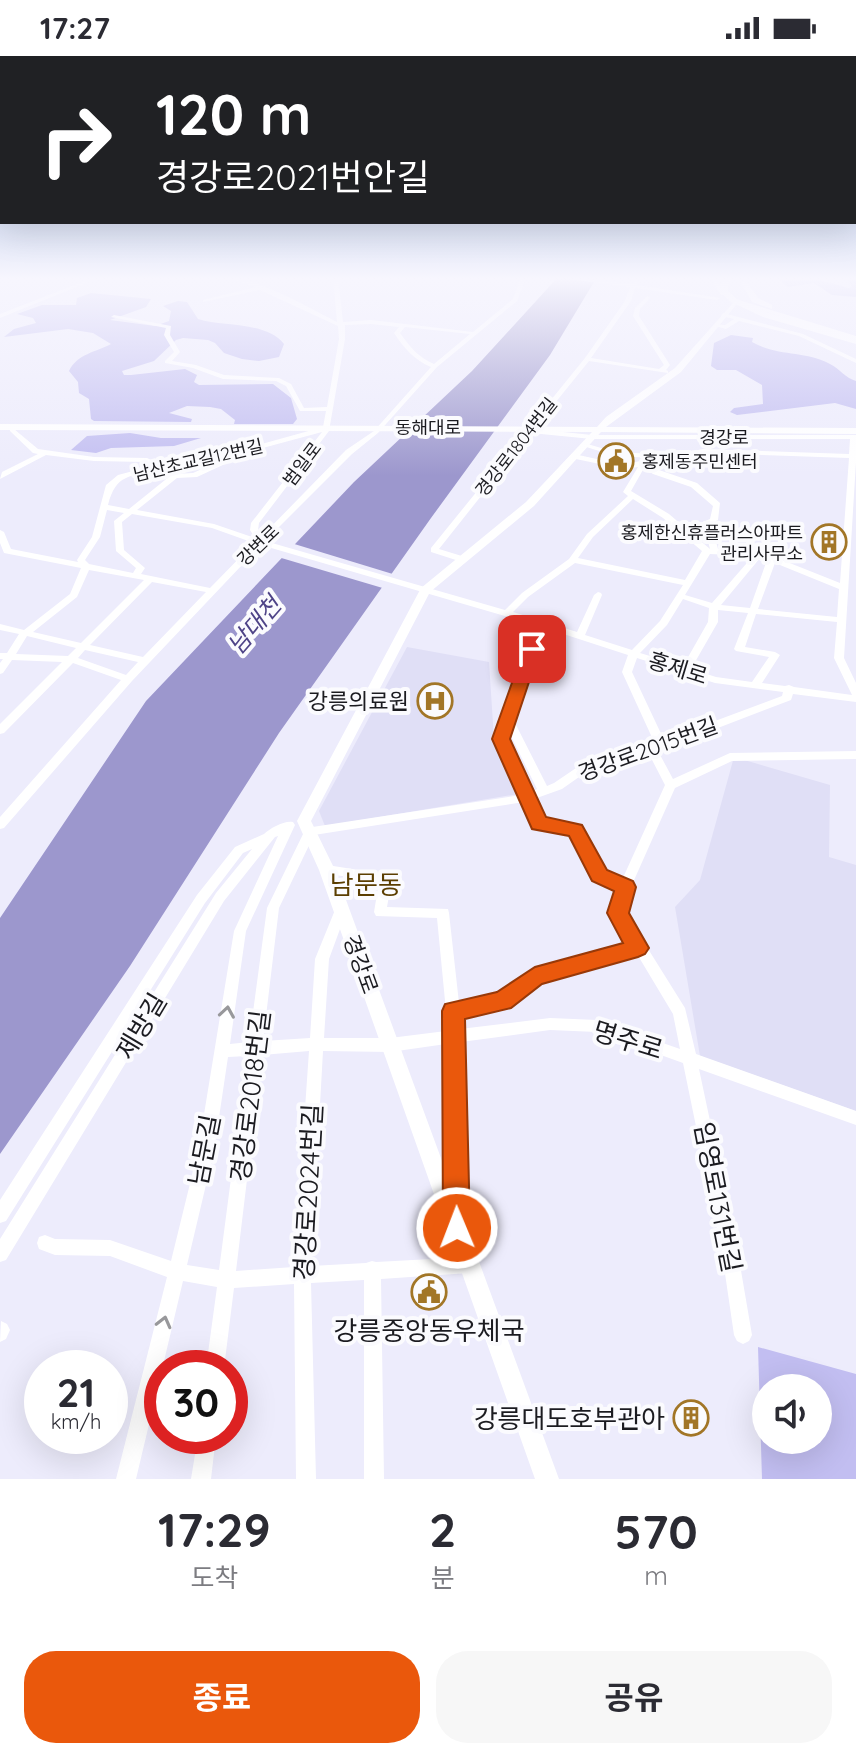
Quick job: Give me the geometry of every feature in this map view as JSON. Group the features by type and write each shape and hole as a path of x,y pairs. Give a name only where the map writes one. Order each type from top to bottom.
{"main road":[{"path":"301,826 417,588 509,523 592,437 621,410 674,373 699,343"},
{"name":"동해대로","path":"4,426 770,429 854,433"},
{"path":"770,429 785,437"},
{"name":"경강로","path":"301,826 327,870 547,1479"}],"street":[{"path":"172,343 177,352 167,362 194,366 223,377 277,379 289,385 302,410 328,409"},
{"name":"범일로","path":"254,530 255,523 316,448 327,428 339,343"},
{"path":"405,343 420,362 435,366"},
{"name":"강변로","path":"0,825 128,679 212,591 264,543 349,452 376,432 435,366 460,343"},
{"name":"경강로1804번길","path":"462,559 434,550 598,343"},
{"path":"653,343 667,365 661,371"},
{"path":"819,343 856,361"},
{"path":"587,359 674,373"},
{"path":"4,426 36,451 94,459 136,458 147,460 175,476 194,475 259,447"},
{"name":"남산초교길12번길","path":"0,671 5,656 24,634 74,595 86,566 81,560 96,537 109,487 121,477 259,447 327,428"},
{"name":"경강로","path":"531,431 592,437 785,437 854,433"},
{"path":"854,433 853,519 842,587 839,658 856,697"},
{"path":"584,445 615,454 674,457 703,451 853,456"},
{"path":"0,477 4,472 30,464 44,453"},
{"path":"650,455 627,492 666,516 710,550 759,554 842,587"},
{"path":"574,456 624,467 642,464 694,485 717,505 714,520 707,522 710,550 664,623 633,654 627,672 671,785"},
{"path":"135,576 141,568 120,551 118,521 175,476"},
{"path":"507,613 525,595 573,560 582,541 596,533 632,496"},
{"name":"홍제로","path":"105,507 214,526 507,613 715,680 856,697"},
{"path":"239,535 254,530 264,543"},
{"path":"0,532 7,551 212,591"},
{"path":"686,670 713,622 714,607 759,554"},
{"path":"756,684 775,655 739,649 772,559"},
{"path":"573,560 688,583"},
{"path":"0,730 150,579"},
{"path":"580,636 598,595"},
{"path":"681,596 714,607 841,620"},
{"path":"541,625 501,739 539,823 576,830 600,875 625,887 671,785 730,757 856,755"},
{"path":"0,627 146,661"},
{"path":"5,656 72,659 128,679"},
{"name":"경강로2015번길","path":"301,826 526,798 544,792 586,767 622,760 787,698 789,688"},
{"path":"508,719 544,792"},
{"name":"제방길","path":"0,1254 220,897 271,834 301,826"},
{"name":"경강로2018번길","path":"217,1350 273,908 301,826"},
{"name":"남문길","path":"126,1479 206,1151 240,931 301,826"},
{"path":"0,1215 201,899 239,850 271,834"},
{"path":"327,870 386,878 380,912 443,913 453,1011 457,1228"},
{"name":"임영로131번길","path":"625,887 618,913 680,1012 743,1335"},
{"name":"경강로2024번길","path":"306,1479 302,1274 316,1044 322,959 341,910"},
{"path":"453,1011 503,1000 535,976 638,948"},
{"name":"명주로","path":"221,1051 256,1046 390,1045 550,1024 597,1026 855,1119"},
{"path":"45,1243 55,1247 110,1248 177,1272 226,1280 469,1265"},
{"path":"372,1269 374,1479"},
{"path":"201,1479 204,1454"}],"shaded area":[{"path":"172,343 154,361 122,371 124,375 185,369 197,375 194,382 199,385 273,384 291,398 297,419 293,424 234,424 235,420 221,409 187,406 169,413 192,419 191,422 94,421 91,419 89,399 79,393 78,382 69,371 82,357 111,344"},
{"path":"215,343 284,344 279,357 259,361 224,353"},
{"path":"714,343 755,343 810,357 834,366 856,381 856,409 835,403 737,415 730,412 734,408 763,404 762,385 736,370 717,370 711,366"},
{"path":"130,433 161,438 201,438 174,446 111,448 96,453 71,450 87,436"},
{"name":"강릉의료원","path":"407,647 489,662 494,739 518,794 325,826 319,811"},
{"path":"734,757 830,785 829,857 856,865 856,1111 700,1056 675,907 700,880"},
{"path":"758,1347 856,1374 856,1479 762,1479 761,1454 832,1454 832,1374 759,1374"}],"water":[{"name":"남대천","path":"497,343 557,343 279,733 130,966 0,1154 0,918 146,701 354,482"}],"pier":[{"path":"291,543 396,575 386,589 278,557"}],"place":[{"name":"홍제동주민센터","path":"616,461"},
{"name":"홍제한신휴플러스아파트 관리사무소","path":"829,542"},
{"name":"강릉의료원","path":"435,701"},
{"name":"강릉중앙동우체국","path":"429,1292"},
{"name":"강릉대도호부관아","path":"691,1418"}],"district":[{"name":"남문동","path":"366,884"}],"route":[{"path":"457,1228 453,1011 503,1000 535,976 638,948 618,913 625,887 600,875 576,830 539,823 501,739 532,649"}]}
